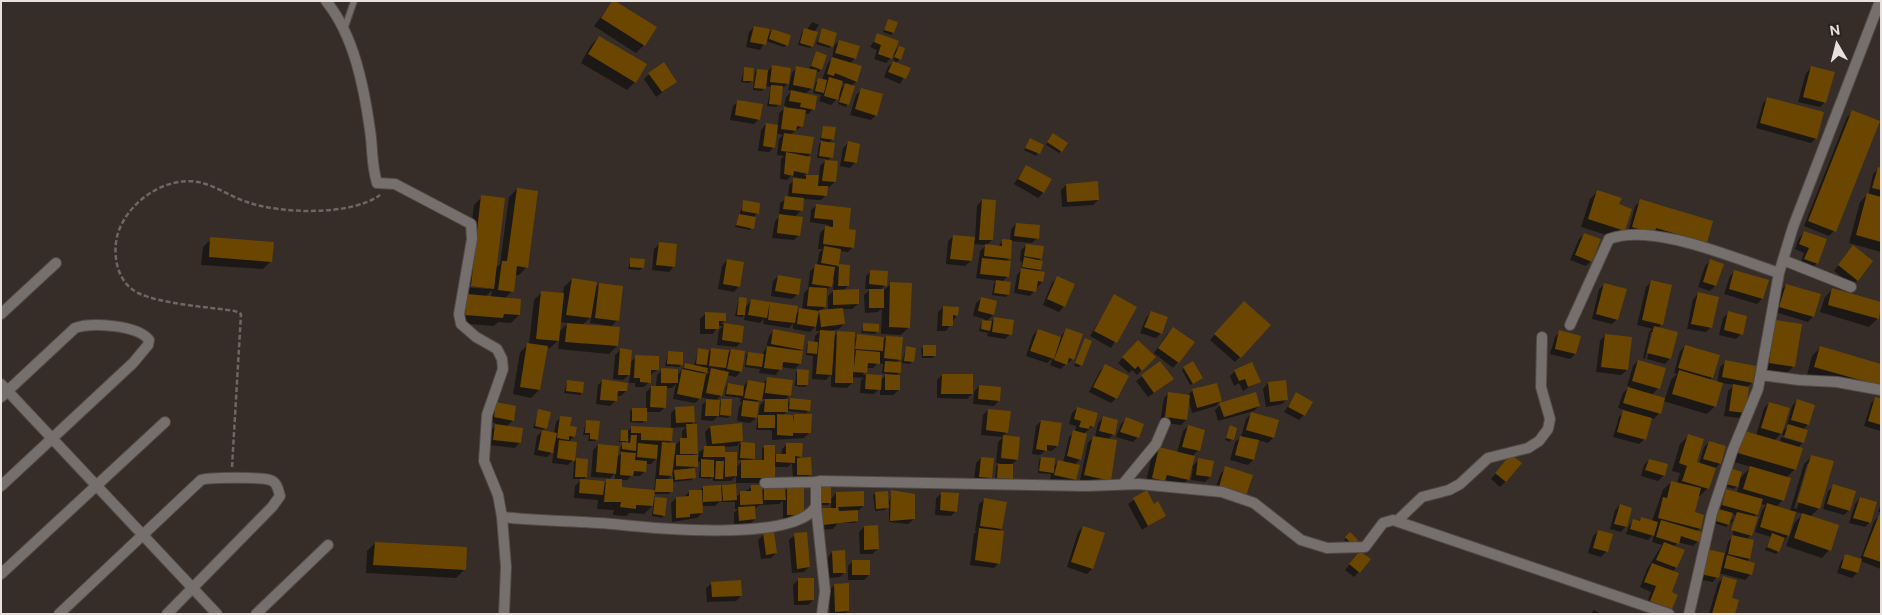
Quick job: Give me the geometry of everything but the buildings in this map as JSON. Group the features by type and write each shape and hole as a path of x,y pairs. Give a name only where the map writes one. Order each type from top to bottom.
{"street":[{"path":"326,1 344,31 360,80 370,131 371,163 377,182 395,184 471,224 472,239 459,314 462,324 476,337 497,349 502,359 503,369 487,415 484,461 498,495 502,517 506,568 504,614"},
{"path":"1689,614 1712,513 1732,452 1758,389 1779,273 1793,227 1880,1"},
{"path":"1570,325 1609,239 1617,236 1637,234 1684,241 1779,273"},
{"path":"1783,260 1851,287"},
{"path":"1,314 56,263"},
{"path":"1,486 53,437 132,363 148,345 149,340 145,334 112,326 86,324 75,328 3,391 53,437 217,614"},
{"path":"1397,521 1422,497 1449,490 1460,484 1488,458 1528,448 1539,441 1548,428 1550,419 1541,388 1542,337"},
{"path":"1760,375 1837,382 1881,390"},
{"path":"1,574 165,422"},
{"path":"1123,484 1158,441 1165,423"},
{"path":"59,614 200,480 213,478 269,479 277,486 280,496 272,507 167,614"},
{"path":"816,482 816,506 825,591 822,614"},
{"path":"765,483 1086,486 1139,484 1222,492 1254,503 1301,540 1327,548 1364,547 1383,523 1388,520 1397,521 1669,614"},
{"path":"502,517 613,524 654,530 731,531 770,527 806,517 813,513 816,506"},
{"path":"256,614 328,545"}],"lane":[{"path":"344,31 354,1"}],"path":[{"path":"232,468 242,314 234,311 178,304 137,293 124,280 114,254 122,221 134,205 156,190 183,181 199,182 248,203 300,212 340,209 377,197 395,184"}]}
